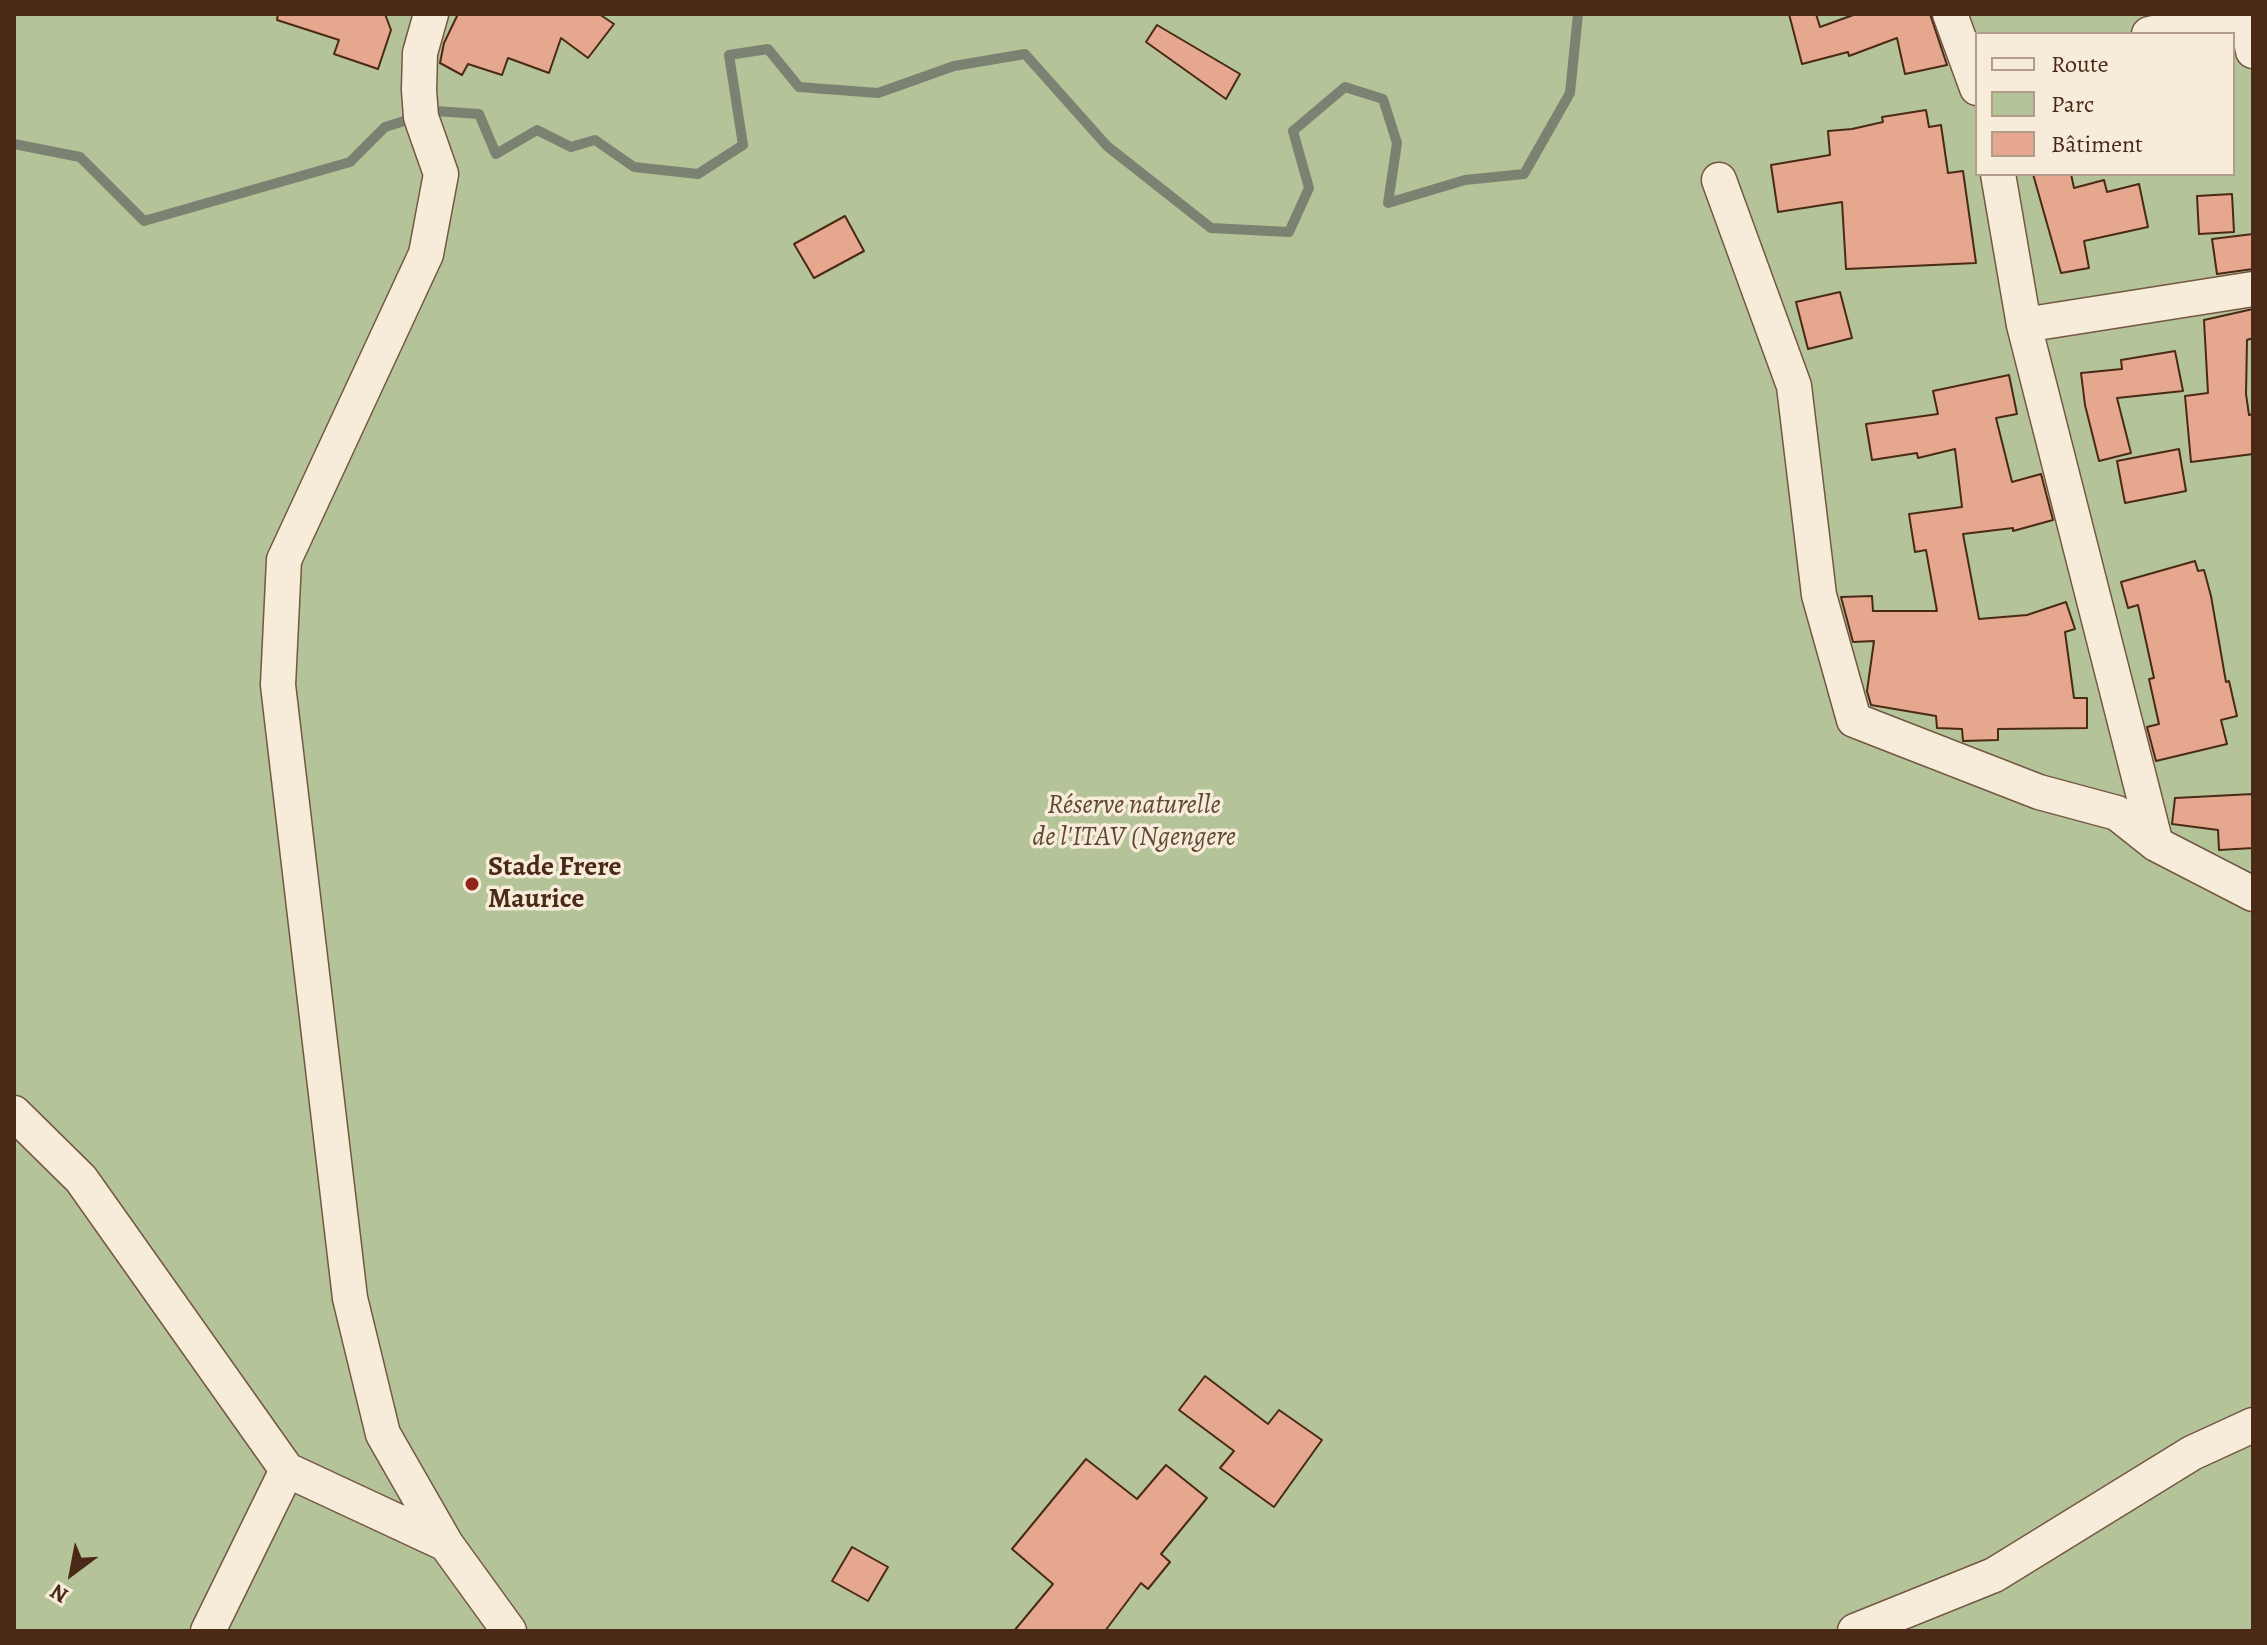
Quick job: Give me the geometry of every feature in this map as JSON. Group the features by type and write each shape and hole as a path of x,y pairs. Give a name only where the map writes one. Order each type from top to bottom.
{"street":[{"path":"431,14 420,53 420,104 441,174 426,254 284,560 278,685 350,1298 383,1434 446,1544 509,1631"},
{"path":"1950,14 1975,76"},
{"path":"2158,32 2236,14"},
{"path":"2246,14 2253,51"},
{"path":"1998,176 2024,325 2129,727 2156,844"},
{"path":"1719,180 1794,386 1819,595 1854,720 2039,792 2117,813 2156,844 2253,894"},
{"path":"2024,325 2253,289"},
{"path":"14,1113 81,1179 287,1470 446,1544"},
{"path":"1855,1631 1994,1575 2192,1453 2253,1425"},
{"path":"208,1631 287,1470"}],"green space":[{"name":"Réserve naturelle de l'ITAV (Ngengere","path":"14,14 2253,14 2253,1631 14,1631"}],"building":[{"path":"278,14 385,14 391,30 378,69 334,54 339,40 277,20"},
{"path":"458,14 599,14 614,24 588,58 561,38 549,73 508,58 502,75 468,64 462,75 440,63 444,43"},
{"path":"1789,14 1816,14 1820,27 1856,14 1930,14 1947,65 1905,74 1897,38 1849,56 1848,52 1802,64"},
{"path":"1157,25 1240,74 1226,99 1146,42"},
{"path":"1926,110 1929,127 1941,125 1948,173 1963,171 1976,263 1846,269 1842,202 1778,212 1771,165 1830,155 1828,131 1852,129 1883,122 1882,117"},
{"path":"2034,176 2071,176 2074,188 2104,180 2107,192 2139,184 2148,227 2084,241 2089,268 2061,273"},
{"path":"2232,194 2234,232 2199,234 2197,196"},
{"path":"845,216 864,251 814,278 794,244"},
{"path":"2253,234 2253,269 2217,274 2212,239"},
{"path":"1840,292 1852,338 1808,349 1796,302"},
{"path":"2253,309 2253,338 2247,340 2246,394 2249,415 2253,414 2253,454 2191,462 2185,396 2208,393 2204,320"},
{"path":"2175,351 2183,391 2117,398 2131,453 2099,461 2085,405 2081,373 2122,369 2121,360"},
{"path":"2009,375 2017,414 1996,418 2012,482 2041,474 2053,520 2013,531 2013,528 1963,534 1979,619 2027,615 2066,602 2075,629 2065,632 2074,698 2087,698 2087,728 1998,729 1998,740 1963,741 1962,729 1937,728 1936,716 1871,705 1867,691 1874,641 1853,642 1841,597 1872,596 1873,611 1937,611 1926,550 1915,552 1909,514 1962,507 1955,449 1918,458 1917,453 1872,460 1866,424 1938,414 1933,391"},
{"path":"2179,449 2186,491 2125,503 2117,461"},
{"path":"2195,561 2198,571 2204,570 2226,682 2229,681 2237,716 2221,720 2227,744 2156,761 2147,727 2159,724 2149,679 2154,678 2138,605 2128,608 2121,582"},
{"path":"2253,794 2253,848 2219,850 2218,830 2172,824 2175,798"},
{"path":"1205,1376 1268,1424 1279,1410 1322,1440 1274,1507 1220,1468 1234,1451 1179,1410"},
{"path":"1086,1459 1137,1499 1166,1465 1207,1498 1161,1554 1170,1562 1148,1589 1141,1583 1105,1631 1014,1631 1053,1584 1012,1549"},
{"path":"852,1547 888,1567 868,1601 832,1581"}],"waterway":[{"path":"14,144 80,157 144,221 350,162 385,127 436,111 479,114 496,154 537,130 571,147 595,140 634,167 698,174 743,145 729,55 768,49 799,87 878,93 954,66 1025,54 1107,146 1211,228 1289,232 1309,188 1293,131 1345,87 1383,99 1397,143 1388,203 1465,180 1524,174 1570,93 1578,14"}],"place":[{"name":"Stade Frere Maurice","path":"472,884"}]}
